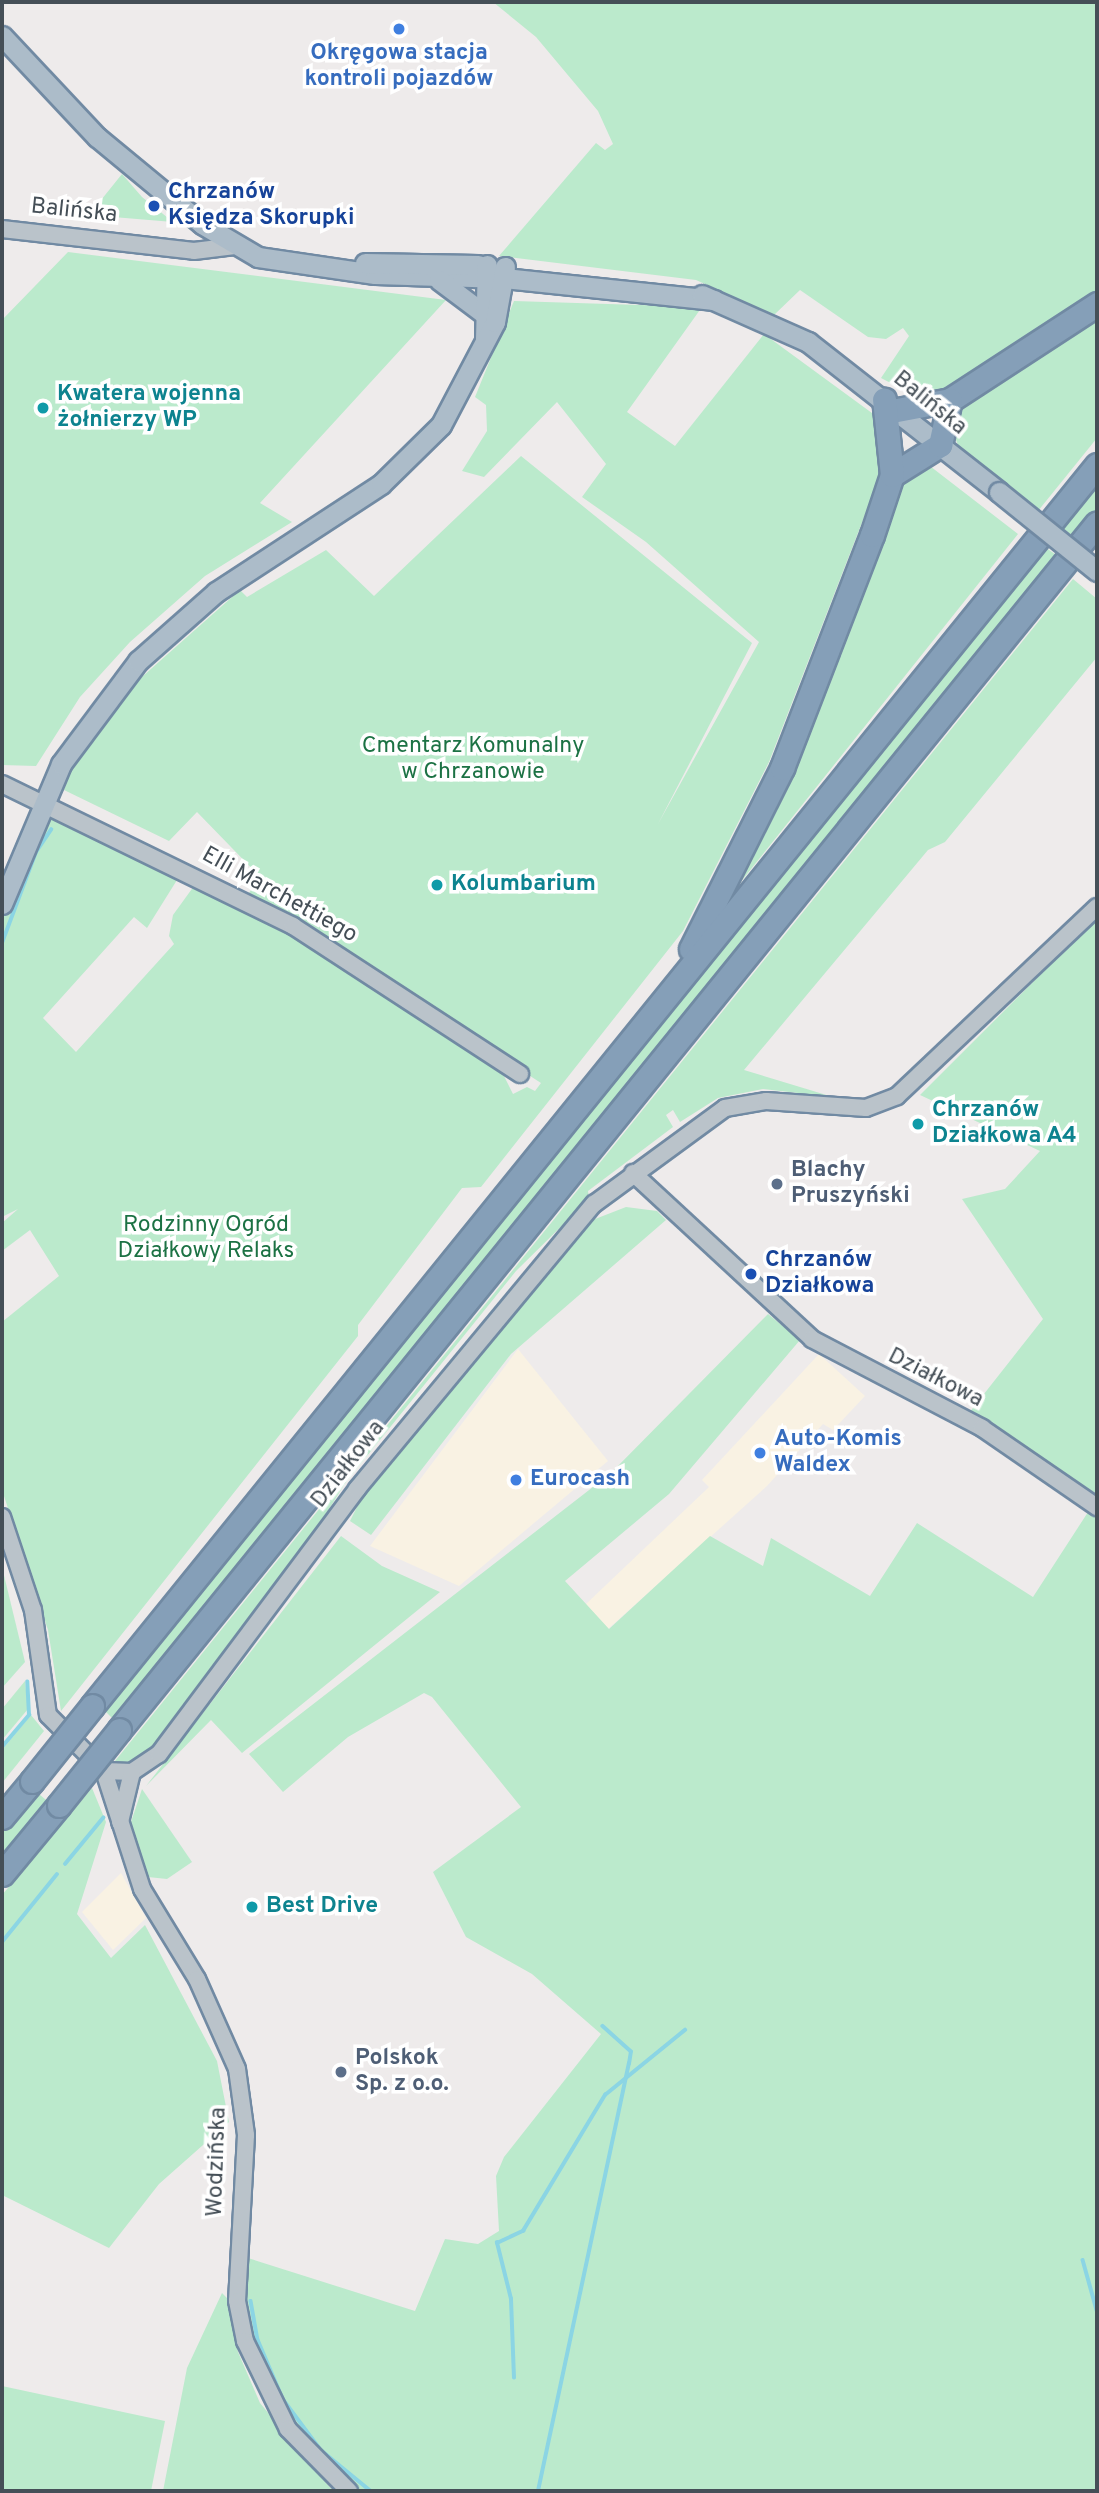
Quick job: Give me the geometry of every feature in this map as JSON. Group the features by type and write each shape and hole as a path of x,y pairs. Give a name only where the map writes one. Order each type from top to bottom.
{"highway":[{"path":"654,1012 721,896 782,768 892,475 891,405 950,400 1097,304"},
{"path":"892,475 940,445 950,400"},
{"path":"2,1817 1097,465"},
{"path":"2,1874 1097,523"}],"main road":[{"path":"2,36 64,106 197,220 233,246"},
{"name":"Balińska","path":"233,246 269,260 493,276 714,300 808,342 891,405 1097,571"},
{"name":"Balińska","path":"347,265 425,276 493,276"},
{"path":"425,276 456,287 483,313"},
{"path":"485,340 483,313 493,276"},
{"path":"2,904 41,803 96,711 173,627 416,454 455,405 485,340 493,276"}],"street":[{"path":"184,249 200,237 197,220"},
{"name":"Balińska","path":"2,229 184,249 233,246"},
{"name":"Elli Marchettiego","path":"2,784 282,920 520,1074"},
{"name":"Działkowa","path":"132,1772 159,1754 334,1519 582,1216 633,1173 725,1108 766,1101 866,1108 897,1096 1097,907"},
{"name":"Działkowa","path":"633,1173 812,1339 982,1428 1097,1507"},
{"name":"Wodzińska","path":"2,1517 33,1610 48,1716 104,1771 120,1828 142,1889 197,1979 240,2079 246,2135 236,2253 245,2341 288,2429 349,2491"},
{"path":"104,1771 132,1772 120,1828"}],"shaded area":[{"path":"518,1349 608,1461 459,1586 370,1546"},
{"path":"819,1354 865,1396 833,1430 823,1424 767,1486 608,1629 586,1604 709,1487 702,1480"},
{"path":"121,1873 146,1918 113,1950 82,1912"}],"green space":[{"path":"493,2 1097,2 1097,294 948,392 912,394 881,378 909,336 903,328 886,339 868,337 800,290 774,315 696,280 499,256 596,143 605,150 613,144 598,111 536,37"},
{"path":"122,174 142,197 173,222 89,215"},
{"path":"68,252 446,300 260,503 292,522 205,576 130,642 80,697 36,766 2,765 2,320"},
{"path":"514,301 702,307 627,412 675,446 764,334 876,416 883,462 875,489 769,762 683,931 481,1187 462,1188 358,1325 358,1336 61,1711 48,1630 2,1490 2,1322 59,1276 30,1230 2,1251 2,1223 18,1209 2,1217 2,922 38,825 52,818 177,880 147,928 134,917 43,1018 76,1052 174,944 169,936 173,915 194,886 289,935 479,1053 501,1070 513,1094 527,1087 535,1091 541,1083 248,894 261,878 197,812 169,841 64,790 70,772 134,684 240,590 247,597 326,550 374,596 521,456 752,643 658,824 759,642 646,542 582,497 606,464 557,402 484,477 462,471 487,431 486,405 475,397"},
{"path":"1097,311 1097,438 1038,511 959,448 952,429 958,402"},
{"path":"926,463 1018,534 732,893 791,771 893,495"},
{"path":"1097,478 1097,510 1075,538 1059,525"},
{"path":"1042,545 1059,557 117,1723 101,1707"},
{"path":"1073,579 1097,599 1097,657 945,842 928,850 744,1070 833,1097 763,1089 718,1098 680,1122 673,1110 666,1115 673,1127 588,1191 589,1199 516,1271 346,1482 297,1560 174,1724 147,1754 129,1765 115,1761"},
{"path":"1097,918 1097,1494 969,1413 1043,1319 962,1199 1005,1189 1040,1151 920,1095"},
{"path":"626,1207 657,1211 666,1220 511,1354 371,1535 350,1521 363,1495 590,1221"},
{"path":"768,1314 800,1340 669,1494 565,1581 609,1629 710,1536 763,1566 771,1538 870,1596 917,1523 1033,1597 1090,1509 1097,1515 1097,2491 361,2491 294,2424 253,2339 245,2303 248,2258 415,2311 445,2239 478,2244 499,2231 496,2176 504,2157 601,2034 532,1974 466,1937 433,1872 521,1807 432,1697 424,1693 348,1737 283,1792 249,1754 611,1473"},
{"path":"341,1536 382,1566 440,1592 242,1753 211,1720 146,1786"},
{"path":"2,1567 25,1662 2,1688"},
{"path":"25,1681 28,1709 2,1740 2,1709"},
{"path":"31,1715 44,1731 2,1783 2,1750"},
{"path":"92,1788 106,1822 77,1914 111,1958 145,1925 217,2061 229,2122 159,2184 109,2248 2,2195 2,1895"},
{"path":"142,1789 192,1862 167,1879 148,1877 130,1825"},
{"path":"34,1790 51,1804 2,1862 2,1828"},
{"path":"222,2293 231,2302 238,2352 260,2403 333,2491 163,2491 187,2368"},
{"path":"2,2386 165,2421 151,2491 2,2491"}],"waterway":[{"path":"2,943 36,852 51,830"},
{"path":"2,1747 29,1715 27,1682"},
{"path":"65,1864 103,1818"},
{"path":"2,1942 57,1874"},
{"path":"538,2491 631,2052 603,2027"},
{"path":"514,2378 511,2299 497,2243 523,2231 605,2095 685,2030"},
{"path":"1083,2260 1097,2310"},
{"path":"251,2301 258,2340 283,2399 321,2450 371,2491"}],"place":[{"name":"Okręgowa stacja kontroli pojazdów","path":"399,29"},
{"name":"Chrzanów Księdza Skorupki","path":"154,206"},
{"name":"Kwatera wojenna żołnierzy WP","path":"43,408"},
{"name":"Kolumbarium","path":"437,885"},
{"name":"Chrzanów Działkowa A4","path":"918,1124"},
{"name":"Blachy Pruszyński","path":"777,1184"},
{"name":"Chrzanów Działkowa","path":"751,1274"},
{"name":"Auto-Komis Waldex","path":"760,1453"},
{"name":"Eurocash","path":"516,1480"},
{"name":"Best Drive","path":"252,1907"},
{"name":"Polskok Sp. z o.o.","path":"341,2072"}],"park label":[{"name":"Cmentarz Komunalny w Chrzanowie","path":"473,760"},
{"name":"Rodzinny Ogród Działkowy Relaks","path":"206,1239"}]}
